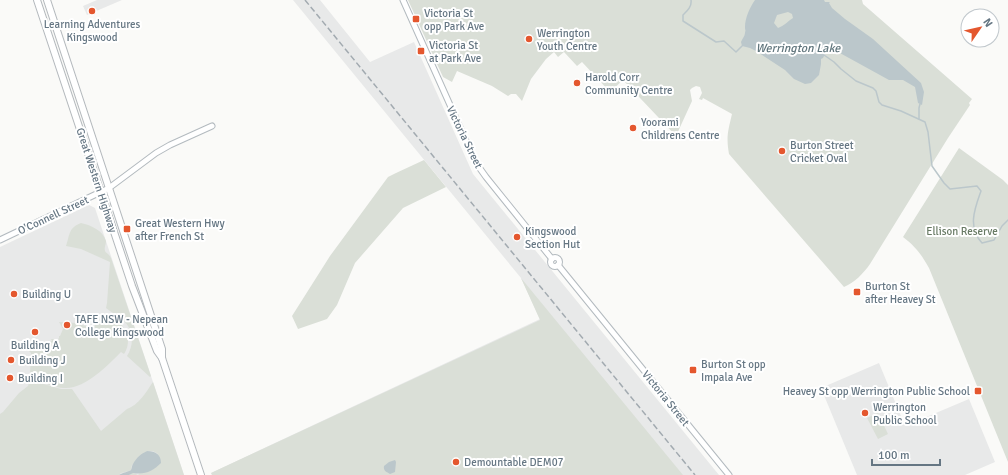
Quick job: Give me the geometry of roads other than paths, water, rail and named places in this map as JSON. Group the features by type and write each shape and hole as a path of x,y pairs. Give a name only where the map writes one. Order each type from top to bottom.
{"highway":[{"name":"Great Western Highway","path":"37,0 162,349 162,358 201,475"},
{"name":"Great Western Highway","path":"47,0 105,190 132,286 156,351 162,358"}],"street":[{"name":"Victoria Street","path":"403,0 476,163 552,259 555,257 558,259 558,265 729,475"},
{"name":"O'Connell Street","path":"0,240 105,190 156,152 212,126"}],"water":[{"name":"Werrington Lake","path":"755,0 824,0 825,2 830,2 829,3 832,8 873,39 921,83 924,92 922,105 918,103 915,87 903,80 889,80 829,47 824,51 825,54 821,59 819,75 811,83 805,84 794,79 785,70 756,51 742,46 741,42 745,34 746,20","holes":["788,12 792,14 793,18 784,25 778,28 774,23 777,15"]},
{"path":"147,451 157,454 161,463 145,473 119,475 131,470 136,459"},
{"path":"395,460 395,472 390,474 385,470 384,466"}],"waterway":[{"path":"691,0 690,7 683,15 683,21 716,42 724,41 736,52 742,46"},
{"path":"824,55 856,81 873,88 876,91 879,102 882,105 901,111 925,122 928,132 932,166 944,183 950,189 977,186 981,191 975,211 974,224 977,237 982,243 994,240 1002,226 1008,220"},
{"path":"919,119 920,104"}],"railway":[{"path":"305,0 695,475"}],"place":[{"name":"Learning Adventures Kingswood","path":"92,11"},
{"name":"Victoria St opp Park Ave","path":"416,19"},
{"name":"Werrington Youth Centre","path":"529,39"},
{"name":"Victoria St at Park Ave","path":"421,51"},
{"name":"Harold Corr Community Centre","path":"577,83"},
{"name":"Yoorami Childrens Centre","path":"633,128"},
{"name":"Burton Street Cricket Oval","path":"782,151"},
{"name":"Great Western Hwy after French St","path":"127,229"},
{"name":"Kingswood Section Hut","path":"517,237"},
{"name":"Burton St after Heavey St","path":"857,292"},
{"name":"Building U","path":"14,294"},
{"name":"TAFE NSW - Nepean College Kingswood","path":"67,325"},
{"name":"Building A","path":"35,332"},
{"name":"Building J","path":"11,360"},
{"name":"Burton St opp Impala Ave","path":"693,370"},
{"name":"Building I","path":"10,378"},
{"name":"Heavey St opp Werrington Public School","path":"978,391"},
{"name":"Werrington Public School","path":"865,413"},
{"name":"Demountable DEM07","path":"456,462"}],"park label":[{"name":"Ellison Reserve","path":"962,231"}]}
